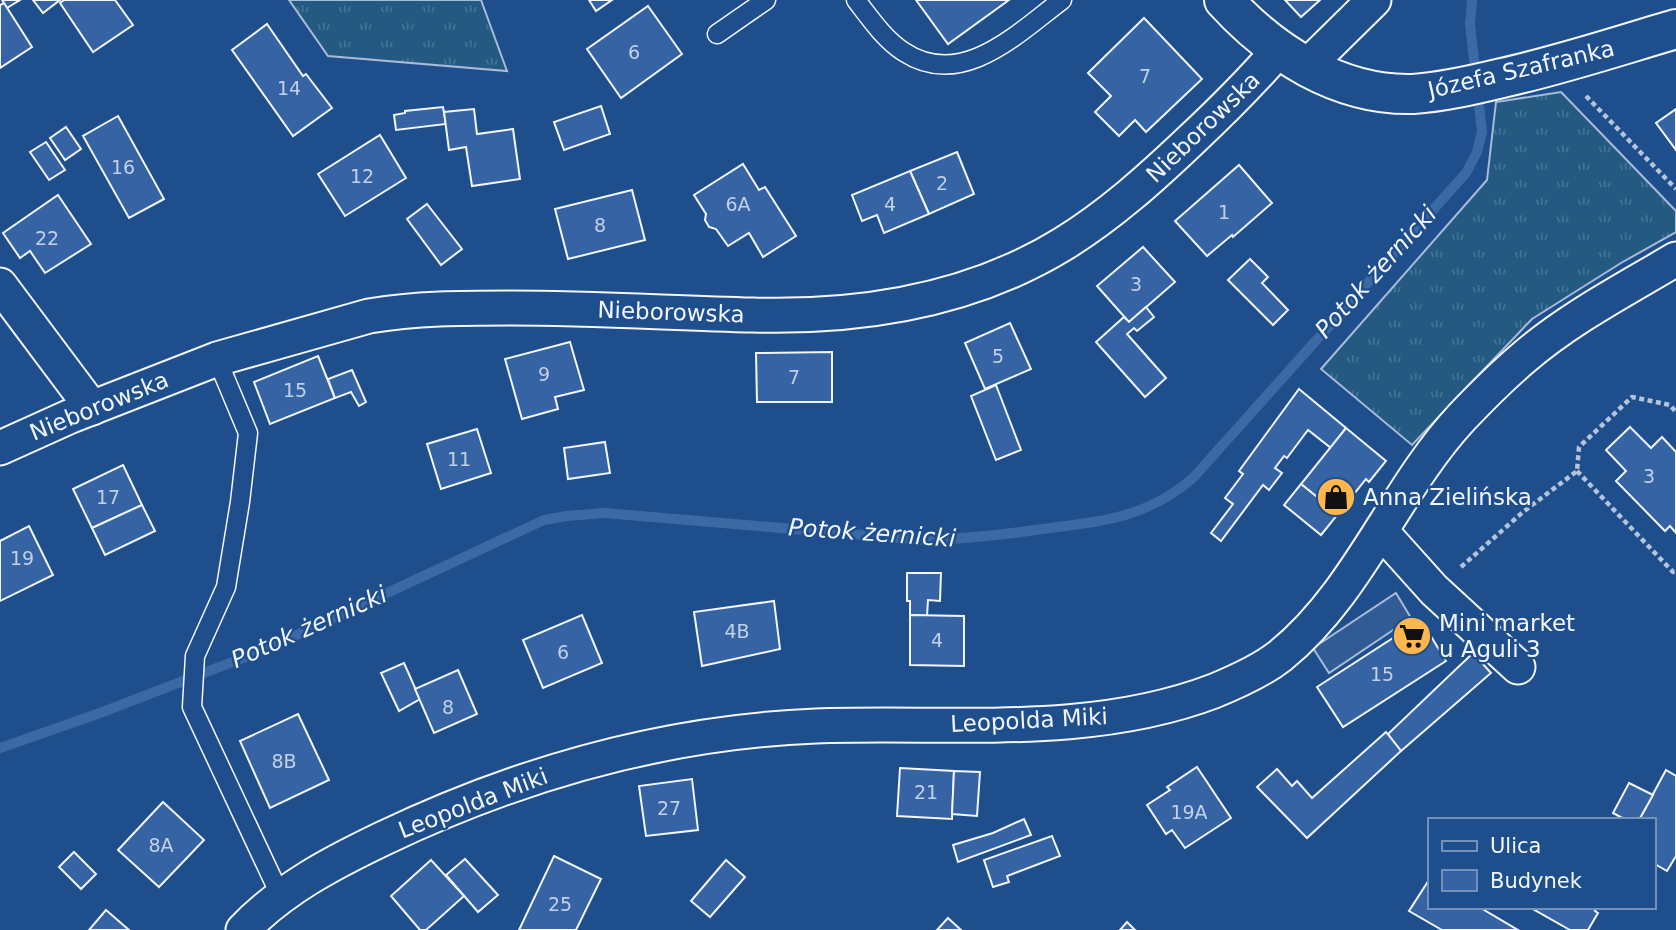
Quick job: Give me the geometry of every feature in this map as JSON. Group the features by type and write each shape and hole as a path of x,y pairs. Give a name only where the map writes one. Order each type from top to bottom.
{"street":[{"name":"Józefa Szafranka","path":"1224,0 1245,23 1292,59 1341,82 1374,90 1411,94 1452,89 1556,65 1676,29"},
{"name":"Nieborowska","path":"0,448 217,359 369,316 421,309 597,309 755,315 835,314 932,299 978,285 1020,267 1103,217 1130,196 1249,85 1292,59 1374,0"},
{"name":"Leopolda Miki","path":"243,930 281,897 322,869 397,831 504,787 646,747 765,729 1061,722 1139,713 1180,703 1219,689 1263,668 1309,628 1333,600 1444,438 1522,358 1589,311 1676,259"},
{"path":"0,285 92,408"},
{"path":"1381,531 1434,590 1518,667"}],"lane":[{"path":"717,34 766,0"},
{"path":"856,0 881,32 904,53 925,62 948,65 969,62 988,54 1062,0"},
{"path":"217,359 247,433 240,502 226,587 195,656 192,707 281,897"}],"path":[{"path":"1556,65 1676,189"},
{"path":"1676,412 1670,405 1632,397 1579,447 1577,471 1672,572 1676,572"},
{"path":"1434,590 1523,512 1577,471"}],"green space":[{"path":"289,0 481,0 507,71 328,56"},
{"path":"1561,92 1676,211 1676,232 1532,319 1412,445 1321,369 1487,180 1496,102"}],"shaded area":[{"path":"1396,593 1411,618 1329,673 1313,648"}],"building":[{"path":"2,0 20,0 7,8"},
{"path":"33,0 60,0 43,13"},
{"path":"64,0 115,0 133,25 93,52 60,3"},
{"path":"589,0 612,0 596,11"},
{"path":"916,0 1009,0 948,44"},
{"path":"1285,0 1320,0 1301,17"},
{"path":"4,3 32,47 0,68 0,5"},
{"path":"648,6 682,54 621,98 587,49"},
{"path":"1144,18 1202,79 1146,132 1135,120 1119,136 1095,112 1111,96 1088,73"},
{"path":"267,24 303,76 306,74 332,108 293,136 232,50"},
{"path":"601,106 610,134 564,150 554,122"},
{"path":"443,107 446,124 396,130 394,115 405,111"},
{"path":"474,109 477,134 513,129 520,179 472,186 466,147 449,150 444,112"},
{"path":"1676,109 1676,150 1656,123"},
{"path":"118,116 164,199 129,218 83,136"},
{"path":"66,127 81,149 65,160 50,138"},
{"path":"380,135 406,178 345,216 318,174"},
{"path":"46,142 65,170 49,180 30,152"},
{"path":"957,152 974,194 929,214 910,171"},
{"path":"743,164 759,190 765,187 796,236 763,257 749,233 728,246 716,229 709,227 705,220 706,214 694,195"},
{"path":"1239,165 1272,203 1207,256 1175,221"},
{"path":"910,171 929,214 884,233 877,215 862,221 852,195"},
{"path":"632,190 645,240 568,259 555,209"},
{"path":"58,195 91,244 45,273 30,251 20,258 3,233"},
{"path":"427,204 462,249 441,265 407,219"},
{"path":"1143,247 1175,282 1129,322 1097,286"},
{"path":"1250,259 1268,277 1262,283 1288,310 1273,325 1228,280"},
{"path":"1146,307 1154,317 1137,331 1134,328 1127,334 1166,378 1145,397 1096,342 1124,317 1129,322"},
{"path":"1010,323 1031,369 985,389 965,343"},
{"path":"570,342 584,390 555,397 558,409 522,419 505,359"},
{"path":"832,352 832,402 757,402 756,353"},
{"path":"318,356 335,398 270,424 254,382"},
{"path":"352,370 366,402 359,406 351,392 335,398 328,379"},
{"path":"996,385 1021,450 996,460 971,396"},
{"path":"1299,389 1346,428 1331,448 1308,430 1287,458 1284,456 1275,468 1282,473 1269,490 1263,485 1221,541 1211,533 1233,504 1225,498 1243,474 1239,471"},
{"path":"1630,427 1651,448 1662,437 1676,452 1676,533 1670,526 1665,531 1616,481 1626,471 1606,450"},
{"path":"1346,428 1386,461 1369,482 1366,479 1338,514 1301,484"},
{"path":"477,429 491,473 441,489 427,444"},
{"path":"605,442 610,473 568,479 564,448"},
{"path":"123,465 142,505 92,528 73,489"},
{"path":"1301,484 1338,514 1321,535 1284,505"},
{"path":"142,505 155,531 105,555 92,528"},
{"path":"29,526 53,575 0,601 0,541"},
{"path":"907,573 941,573 940,601 928,600 927,616 910,615"},
{"path":"774,601 780,649 702,666 694,612"},
{"path":"582,615 602,663 543,688 523,640"},
{"path":"910,615 964,616 964,666 910,665"},
{"path":"1421,620 1446,661 1343,727 1317,687"},
{"path":"1473,653 1491,673 1401,751 1388,734"},
{"path":"404,663 420,699 399,711 381,673"},
{"path":"458,670 477,714 434,733 415,689"},
{"path":"298,714 329,780 270,808 240,741"},
{"path":"1386,732 1401,751 1307,838 1257,787 1277,769 1292,786 1297,781 1312,798"},
{"path":"1197,767 1231,818 1185,848 1172,830 1166,834 1147,805 1170,790 1167,787"},
{"path":"900,768 954,771 952,819 897,816"},
{"path":"1666,770 1676,776 1676,856 1667,871 1655,864 1655,818 1640,818"},
{"path":"954,771 980,772 977,816 952,814"},
{"path":"692,779 698,830 646,836 639,786"},
{"path":"1629,783 1653,795 1640,818 1622,818 1613,813"},
{"path":"163,802 204,840 159,887 118,850"},
{"path":"1024,819 1031,835 958,862 953,845 993,833"},
{"path":"1052,836 1060,856 1007,876 1009,882 993,887 984,860"},
{"path":"74,852 96,874 81,889 59,867"},
{"path":"554,856 601,879 576,930 519,930"},
{"path":"465,859 498,895 478,912 446,875"},
{"path":"431,860 464,896 426,930 420,930 391,896"},
{"path":"726,860 745,877 710,917 691,901"},
{"path":"1428,882 1428,909 1482,909 1518,930 1442,930 1409,911"},
{"path":"1533,909 1596,909 1598,913 1588,930 1570,930"},
{"path":"106,910 129,930 89,930"},
{"path":"948,918 961,930 937,930"},
{"path":"1127,922 1135,930 1120,930"}],"waterway":[{"name":"Potok żernicki","path":"0,748 100,713 271,647 544,520 604,513 923,540 983,536 1103,520 1122,516 1158,502 1193,478 1466,173 1477,152 1482,132 1470,24 1472,0"}],"place":[{"name":"Anna Zielińska","path":"1336,497"},
{"name":"Mini market u Aguli 3","path":"1412,636"}]}
